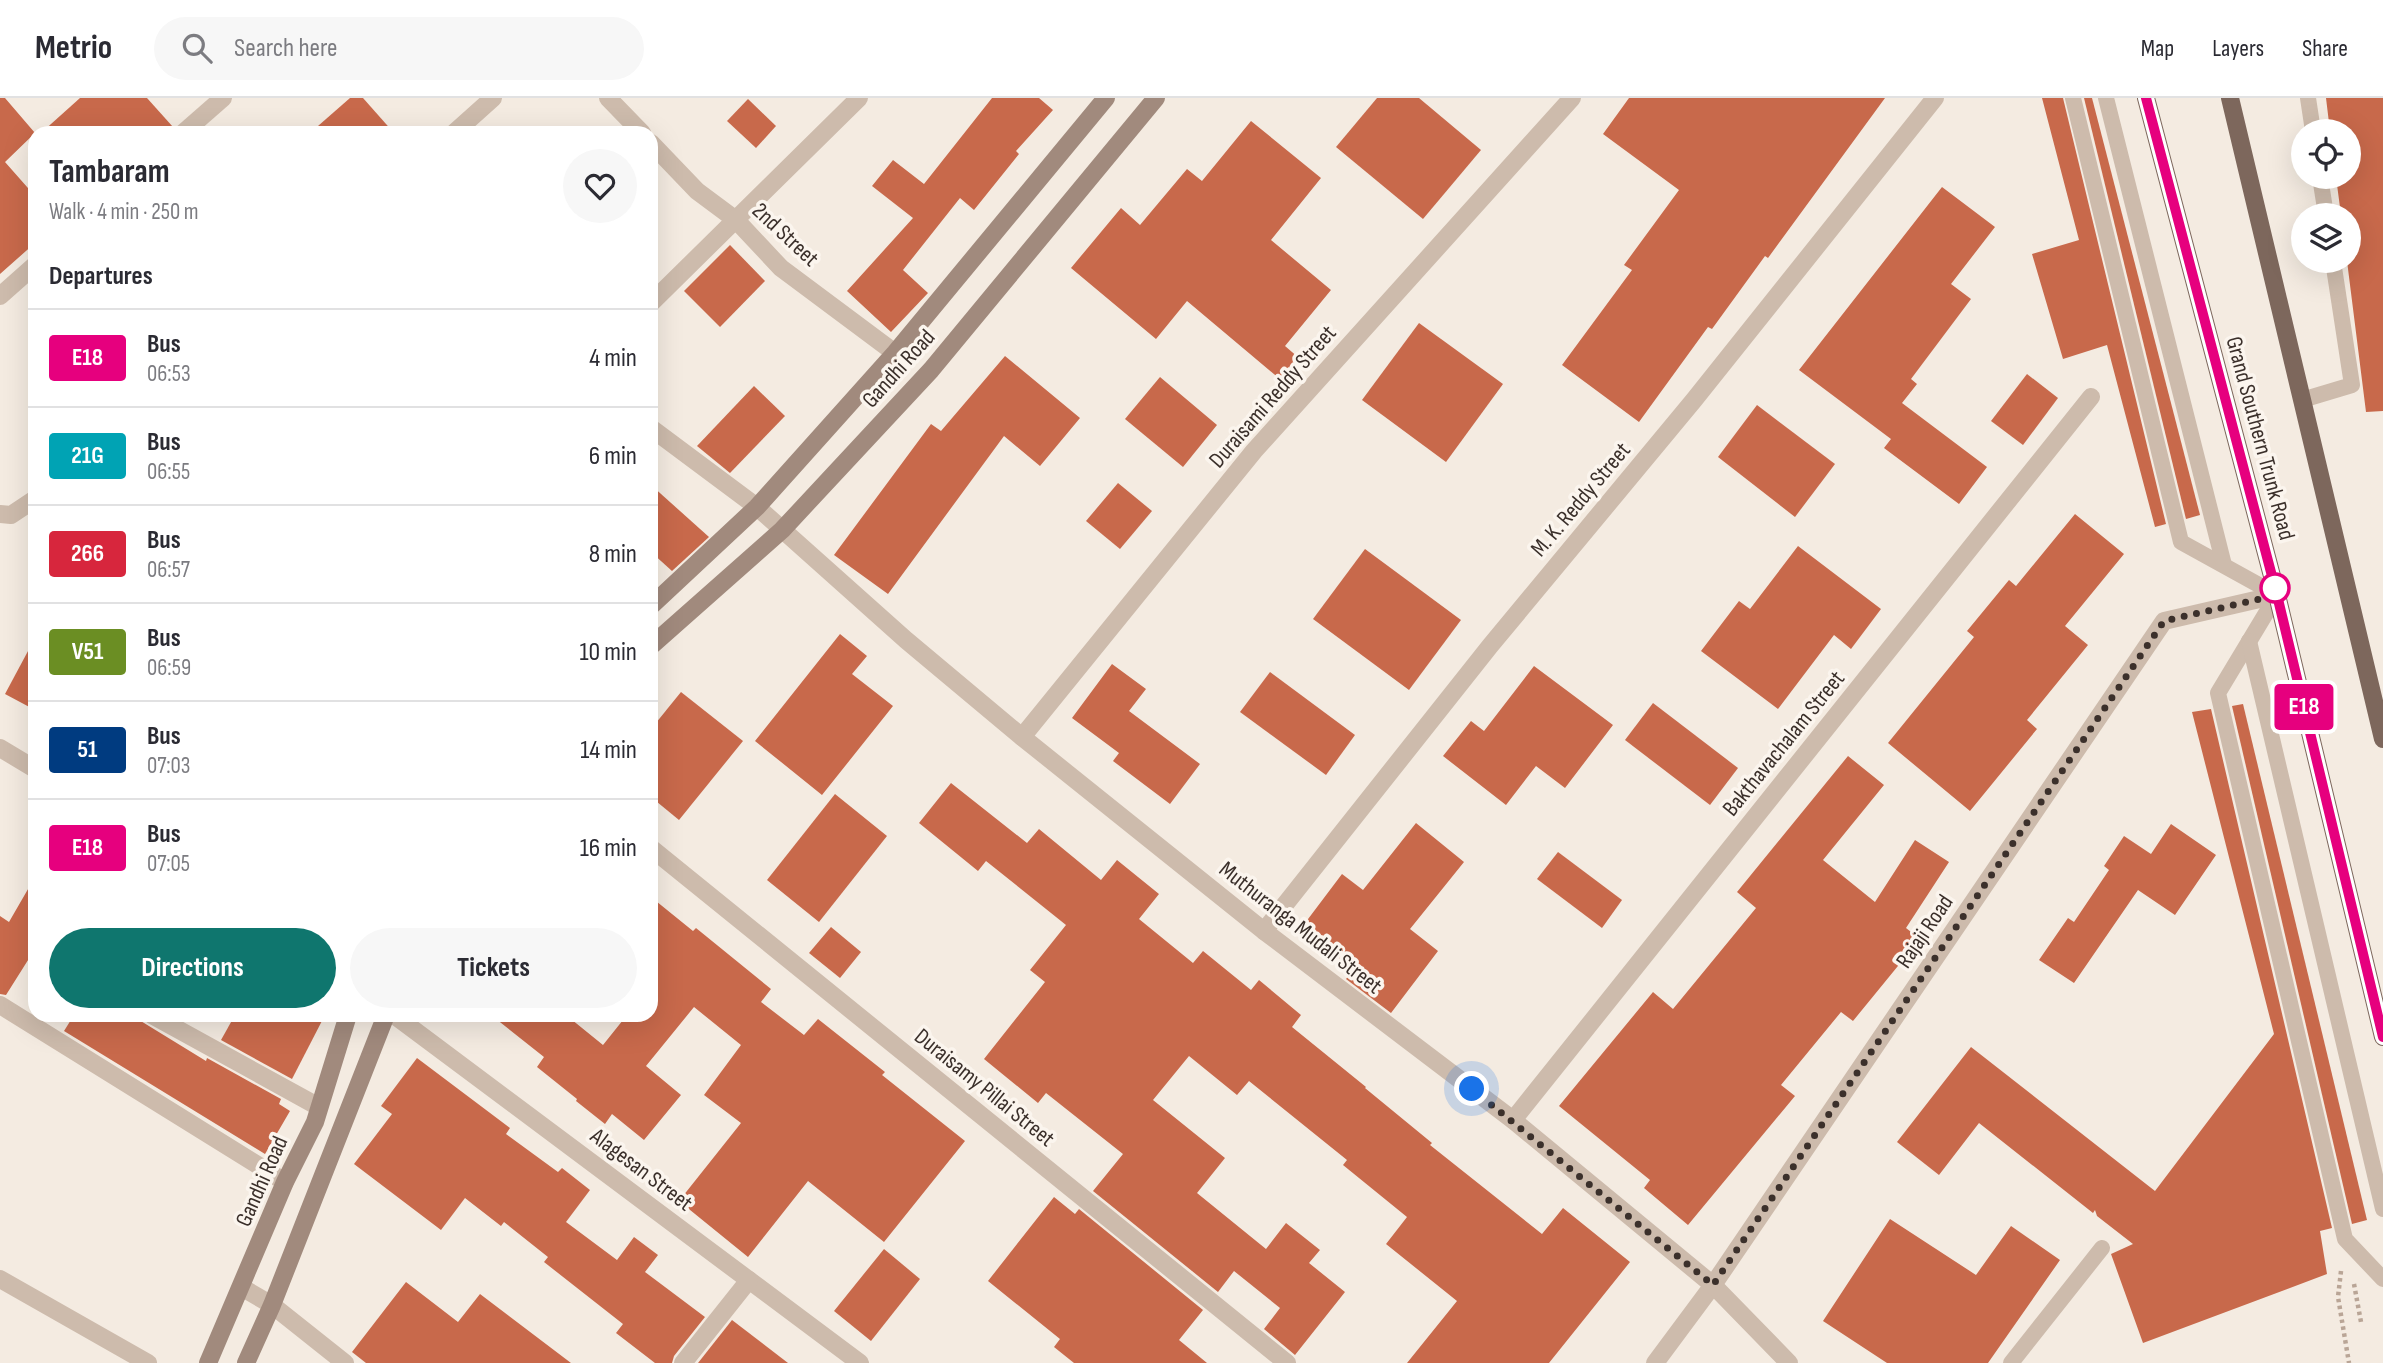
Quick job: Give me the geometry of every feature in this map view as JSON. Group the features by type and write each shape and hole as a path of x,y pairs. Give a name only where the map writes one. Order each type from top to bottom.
{"main road":[{"name":"Gandhi Road","path":"658,599 757,507 895,354 1106,98"},
{"name":"Gandhi Road","path":"658,640 782,530 931,370 1156,98"},
{"name":"Grand Southern Trunk Road","path":"2146,98 2277,595 2383,1037"},
{"name":"Grand Southern Trunk Road","path":"2230,98 2383,739"},
{"name":"Gandhi Road","path":"208,1363 285,1182 314,1122 346,1022"},
{"path":"246,1363 272,1305 383,1022"}],"street":[{"path":"191,126 223,98"},
{"path":"461,126 493,98"},
{"path":"608,98 635,126"},
{"path":"658,296 859,98"},
{"name":"Duraisami Reddy Street","path":"1022,737 1254,452 1572,98"},
{"name":"M. K. Reddy Street","path":"1264,931 1490,646 1694,400 1935,98"},
{"name":"2nd Street","path":"658,150 697,191 736,220 781,268 895,354"},
{"path":"0,296 28,271"},
{"name":"Bakthavachalam Street","path":"1513,1120 2091,397"},
{"name":"Muthuranga Mudali Street","path":"658,433 757,507 905,640 1022,737 1264,931 1513,1120 1713,1285 1789,1363"},
{"path":"0,514 11,515 28,504"},
{"name":"Rajaji Road","path":"1655,1363 1713,1285 2164,621 2277,595"},
{"path":"0,748 28,765"},
{"name":"Duraisamy Pillai Street","path":"658,854 1287,1363"},
{"path":"0,1005 285,1182"},
{"path":"165,1022 319,1107"},
{"name":"Alagesan Street","path":"403,1022 860,1363"},
{"path":"0,1279 148,1363"},
{"path":"683,1363 748,1280"},
{"path":"241,1287 272,1305 345,1363"}],"lane":[{"path":"2073,98 2181,542 2277,595 2218,693 2345,1239 2383,1279"},
{"path":"2106,98 2224,565"},
{"path":"2308,98 2311,119"},
{"path":"2302,400 2353,385 2335,273"},
{"path":"2249,641 2383,1209"},
{"path":"2011,1363 2102,1248"}],"path":[{"path":"2345,1239 2338,1297 2349,1363"}],"building":[{"path":"0,98 5,98 29,126 28,140 5,162 28,188 28,249 0,274"},
{"path":"80,98 147,98 172,126 49,126"},
{"path":"350,98 363,98 388,126 318,126"},
{"path":"992,98 1039,98 1053,110 1016,151 1019,154 974,210 960,198 903,270 928,293 891,332 847,291 913,218 872,186 893,160 924,184"},
{"path":"1377,98 1419,98 1481,150 1423,219 1336,147"},
{"path":"1629,98 1885,98 1768,258 1765,256 1712,329 1708,327 1639,422 1562,365 1632,270 1624,265 1679,190 1603,134"},
{"path":"2042,98 2063,98 2166,524 2155,527 2107,345 2063,359 2032,254 2079,240"},
{"path":"2084,98 2092,98 2200,515 2186,519"},
{"path":"2326,98 2383,98 2383,411 2366,412 2349,273 2361,273 2361,203 2339,203 2338,189 2361,189 2361,119 2329,119"},
{"path":"748,99 776,126 756,148 727,121"},
{"path":"1251,121 1321,178 1271,240 1331,290 1285,346 1299,358 1281,380 1187,301 1156,339 1071,268 1121,208 1140,225 1187,169 1202,181"},
{"path":"1942,187 1995,227 1951,284 1971,299 1911,379 1917,384 1902,403 1987,467 1959,504 1884,448 1891,439 1799,370"},
{"path":"730,245 765,281 720,327 684,291"},
{"path":"1419,323 1503,384 1446,462 1362,400"},
{"path":"1005,356 1080,418 1040,466 1004,436 888,594 834,555 931,424 941,431"},
{"path":"2027,374 2058,398 2023,445 1991,421"},
{"path":"1160,377 1217,425 1183,467 1125,419"},
{"path":"754,386 785,416 730,473 697,446"},
{"path":"1757,405 1835,464 1795,517 1718,457"},
{"path":"1118,483 1152,511 1120,549 1086,521"},
{"path":"658,491 709,537 672,571 658,558"},
{"path":"2075,514 2124,554 2065,626 2088,645 2027,720 2037,729 1970,811 1888,743 1974,637 1967,631 2009,580 2016,586"},
{"path":"1798,546 1881,609 1851,649 1834,635 1778,709 1701,651 1739,601 1750,609"},
{"path":"1365,549 1461,620 1409,690 1313,619"},
{"path":"840,634 867,656 852,674 893,706 822,795 755,741"},
{"path":"28,651 28,706 5,694"},
{"path":"1112,664 1146,689 1129,711 1200,764 1170,804 1113,761 1119,753 1072,718"},
{"path":"1534,666 1613,725 1565,788 1536,766 1506,805 1443,756 1471,721 1484,731"},
{"path":"1270,672 1355,735 1326,775 1240,712"},
{"path":"681,692 743,741 679,820 658,803 658,720"},
{"path":"1653,703 1738,768 1710,805 1625,740"},
{"path":"2243,704 2367,1220 2352,1224 2232,706"},
{"path":"2211,709 2332,1228 2320,1231 2327,1274 2143,1343 2111,1254 2133,1244 2097,1216 2095,1210 2093,1213 1979,1123 1939,1175 1897,1142 1971,1047 2155,1191 2274,1034 2192,712"},
{"path":"1848,756 1884,785 1823,860 1875,902 1915,840 1949,862 1906,928 1920,939 1853,1021 1841,1012 1781,1085 1795,1096 1688,1225 1644,1188 1650,1180 1559,1106 1653,992 1673,1009 1756,908 1737,892"},
{"path":"951,783 1027,843 1039,829 1101,880 1117,860 1159,894 1139,919 1193,963 1203,951 1251,990 1259,980 1301,1015 1292,1027 1432,1143 1430,1145 1542,1234 1563,1208 1630,1262 1549,1363 1407,1363 1457,1301 1386,1244 1407,1217 1343,1165 1347,1160 1249,1081 1237,1095 1189,1056 1153,1100 1225,1158 1197,1193 1266,1249 1286,1223 1320,1250 1309,1263 1345,1292 1295,1355 1264,1329 1280,1308 1234,1271 1218,1292 1093,1191 1123,1154 1046,1093 1038,1103 984,1059 1045,982 1030,970 1066,925 986,861 978,871 919,823"},
{"path":"835,794 887,836 819,922 767,880"},
{"path":"1416,823 1464,862 1410,929 1438,951 1391,1013 1346,979 1352,972 1299,931 1342,874 1363,890"},
{"path":"2171,824 2216,855 2175,915 2138,890 2074,983 2039,960 2068,918 2074,922 2109,870 2104,866 2124,836 2151,854"},
{"path":"1558,852 1622,900 1602,928 1537,879"},
{"path":"28,889 28,960 6,995 0,994 0,916 9,922"},
{"path":"658,903 693,931 696,928 771,989 761,1002 804,1035 818,1019 885,1072 882,1075 965,1141 884,1242 808,1181 748,1257 679,1201 741,1123 704,1095 741,1045 694,1007 646,1066 681,1095 644,1140 612,1114 605,1124 576,1101 577,1099 537,1067 544,1057 500,1022 575,1022 603,1045 621,1022 658,1022"},
{"path":"831,927 861,952 840,978 809,953"},
{"path":"70,1022 142,1022 206,1061 207,1058 281,1099 279,1104 290,1111 265,1154 64,1031"},
{"path":"231,1022 321,1022 292,1079 221,1040"},
{"path":"417,1058 510,1128 506,1134 558,1172 562,1168 590,1190 566,1222 617,1260 634,1237 658,1255 645,1272 705,1317 674,1356 672,1363 655,1363 616,1333 623,1324 544,1262 548,1257 504,1222 501,1226 465,1198 441,1230 354,1164 392,1114 381,1106"},
{"path":"1054,1197 1075,1214 1079,1209 1203,1310 1179,1340 1207,1363 1074,1363 1054,1347 1060,1339 988,1281"},
{"path":"1890,1219 1976,1275 2011,1226 2060,1260 1988,1363 1887,1363 1823,1321"},
{"path":"884,1249 920,1279 871,1341 834,1311"},
{"path":"406,1282 458,1322 480,1294 571,1363 366,1363 352,1352"},
{"path":"732,1320 788,1363 698,1363"}],"bus line":[{"name":"E18","path":"2146,98 2277,595 2383,1037"}],"route":[{"path":"1472,1089 1713,1285 2164,621 2277,595 2275,588"}]}
